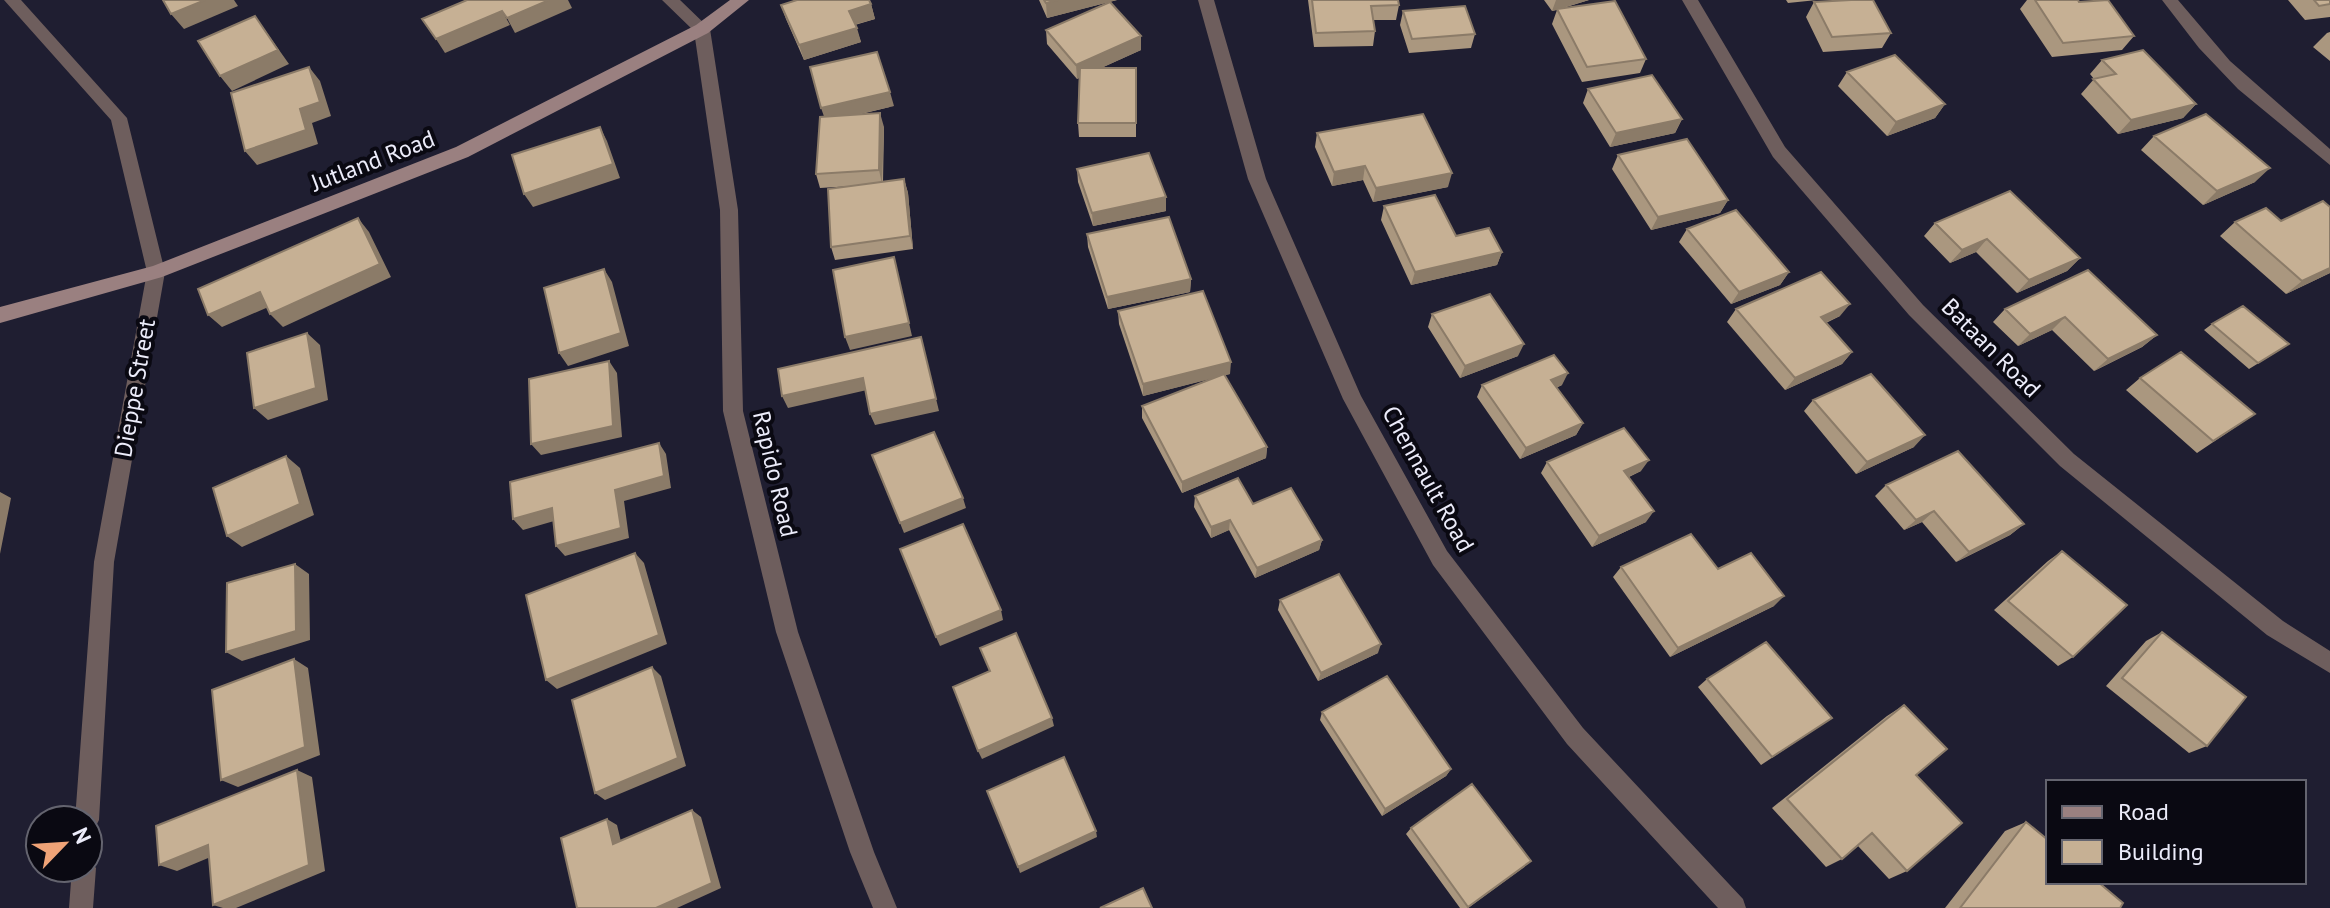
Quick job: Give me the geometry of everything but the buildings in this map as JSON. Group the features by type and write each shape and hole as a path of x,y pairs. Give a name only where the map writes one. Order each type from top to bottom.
{"street":[{"name":"Dieppe Street","path":"12,0 119,118 156,272 104,562 88,804"},
{"path":"670,0 702,29"},
{"name":"Jutland Road","path":"0,315 156,272 462,152 702,29 741,0"},
{"name":"Chennault Road","path":"1206,0 1257,179 1353,399 1440,558 1575,736 1734,908"},
{"name":"Bataan Road","path":"1690,0 1779,152 1916,310 2067,460 2275,628 2330,663"},
{"path":"2170,0 2222,60 2290,126 2330,159"},
{"name":"Rapido Road","path":"702,29 729,210 733,411 787,632 862,852 885,908"},
{"path":"81,908 83,884"}]}
